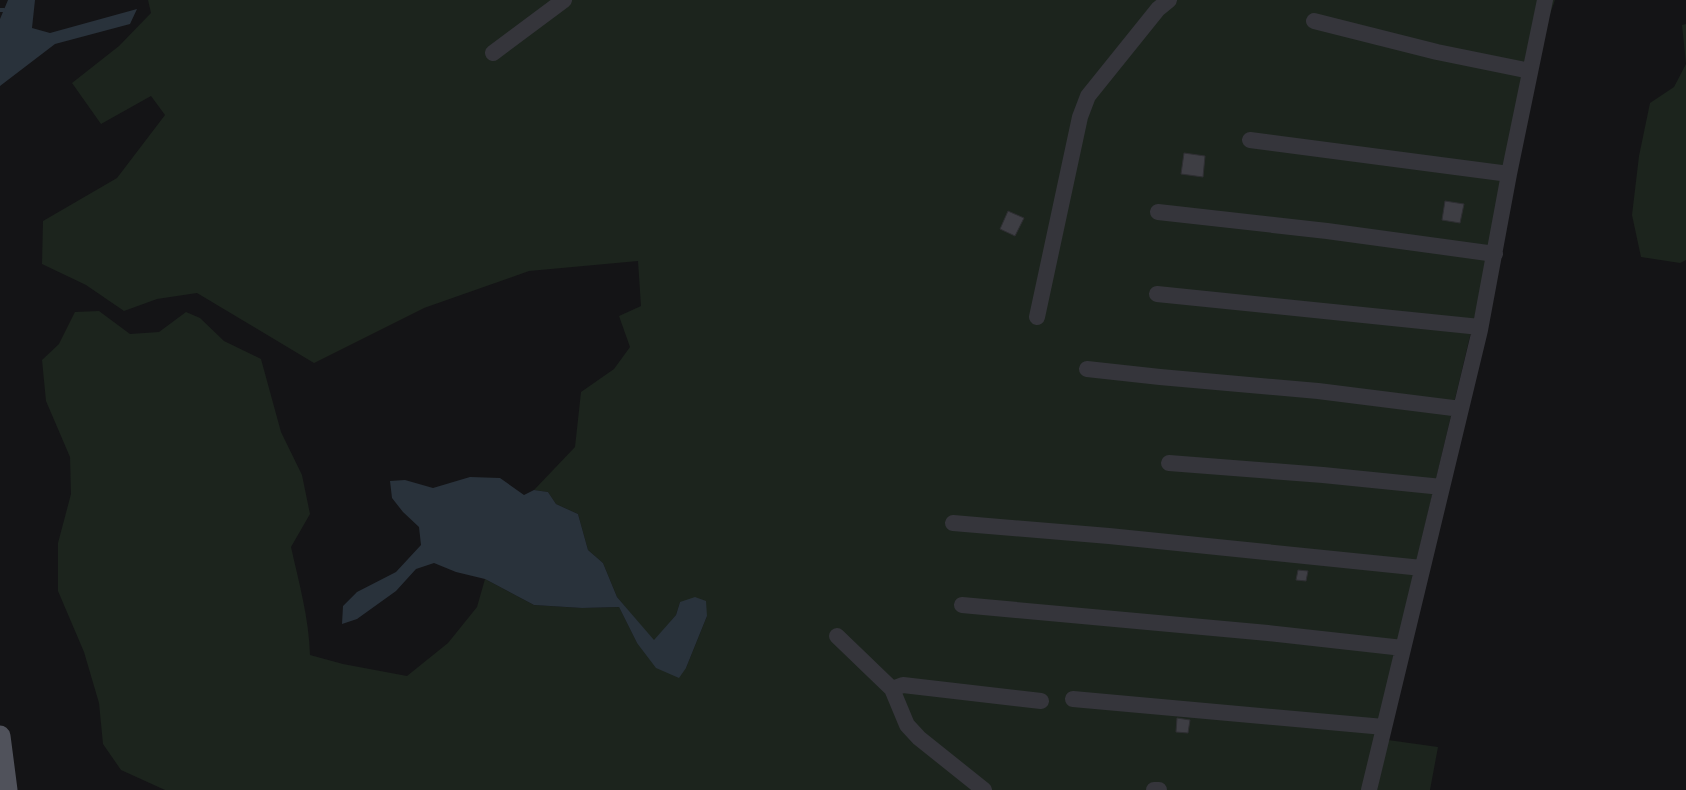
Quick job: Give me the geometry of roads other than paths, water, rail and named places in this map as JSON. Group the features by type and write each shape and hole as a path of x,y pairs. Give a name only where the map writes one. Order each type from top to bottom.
{"main road":[{"path":"0,736 7,790"}],"street":[{"path":"494,53 564,0"},
{"path":"1036,317 1080,117 1088,96 1158,9 1168,0"},
{"path":"1369,790 1480,327 1545,0"},
{"path":"1314,21 1437,52 1530,70"},
{"path":"1250,140 1509,174"},
{"path":"1158,212 1327,230 1495,254"},
{"path":"1157,294 1480,327"},
{"path":"1087,369 1318,391 1461,409"},
{"path":"1169,463 1323,475 1442,487"},
{"path":"953,523 1109,536 1422,568"},
{"path":"962,605 1403,648"},
{"path":"837,636 892,689 907,725 919,738 984,790"},
{"path":"892,689 903,685 1041,701"},
{"path":"1073,699 1384,727"},
{"path":"1154,790 1159,790"}]}
